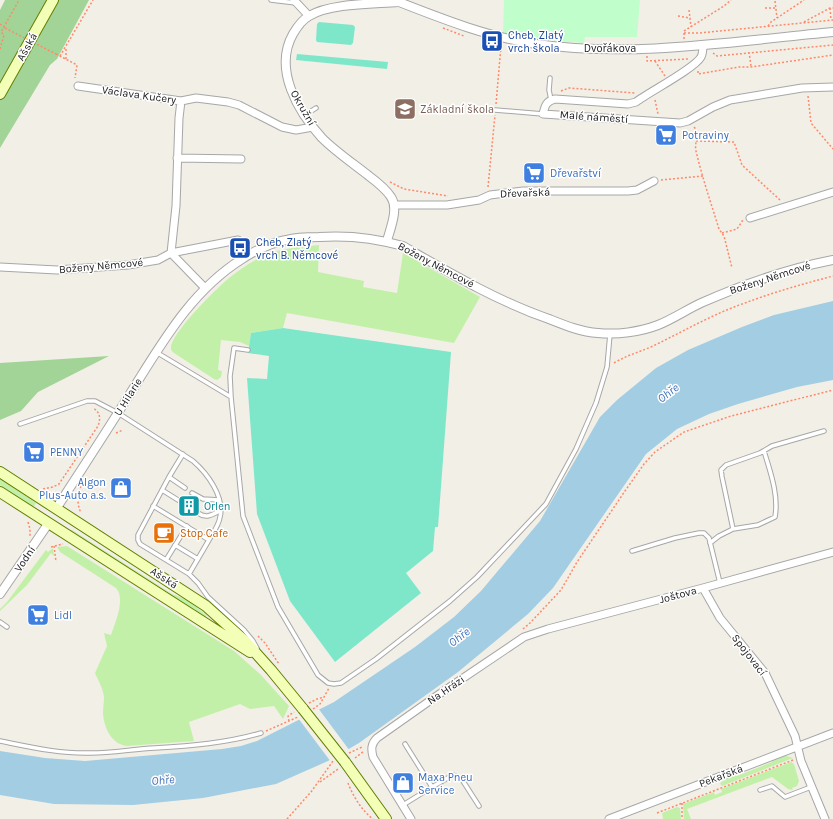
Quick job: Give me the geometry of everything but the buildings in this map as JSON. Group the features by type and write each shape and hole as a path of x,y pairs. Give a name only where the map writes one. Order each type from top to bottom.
{"main road":[{"name":"Ašská","path":"0,94 54,0"},
{"name":"Ašská","path":"0,472 206,606 235,631 262,660 345,761 386,819"},
{"name":"Ašská","path":"0,492 262,660"},
{"path":"48,524 56,509"}],"street":[{"name":"Okružní","path":"394,205 391,197 378,183 336,150 313,127 304,115 292,93 286,68 286,52 291,38 298,26 309,16 326,9 397,1"},
{"name":"Dvořákova","path":"397,1 461,26 503,37 535,44 594,49 703,45 833,32"},
{"path":"296,2 309,16"},
{"path":"702,53 703,45"},
{"name":"Malé náměstí","path":"702,53 700,58 694,63 636,102 628,104 553,99 545,105 543,114 680,123 688,121 730,100 807,88 833,87"},
{"name":"Václava Kučery","path":"78,86 181,101 196,98 228,102 239,105 282,127 296,130 313,127"},
{"path":"181,101 177,158 176,206 171,253 205,288"},
{"path":"177,158 241,160"},
{"name":"Dřevařská","path":"394,205 447,205 479,200 488,196 523,192 628,191 637,190 654,181"},
{"path":"750,218 833,192"},
{"path":"387,241 394,205"},
{"name":"Boženy Němcové","path":"205,288 228,268 254,252 271,244 299,238 334,236 356,237 387,241 403,246 507,303 561,324 596,333 610,334 639,330 657,325 699,304 757,280 780,272 833,260"},
{"name":"Boženy Němcové","path":"0,267 57,270 128,265 158,260 171,253 238,240"},
{"name":"U Hilarie","path":"56,509 178,319 205,288"},
{"name":"Vodní","path":"0,594 48,524"},
{"name":"Joštova","path":"524,637 548,628 703,588 833,552"},
{"name":"Spojovací","path":"703,588 720,618 765,673 795,736 800,757 825,819"},
{"name":"Na Hrázi","path":"403,805 373,758 372,746 377,738 524,637"},
{"name":"Pekařská","path":"609,819 652,801 833,733"},
{"path":"403,805 411,819"}],"lane":[{"path":"271,0 296,2"},
{"path":"550,78 549,90 553,99"},
{"path":"304,115 316,108"},
{"path":"495,110 543,114"},
{"path":"248,350 234,348 230,376 243,516 278,606 318,675 325,682 338,684 376,659 450,602 485,569 546,504 578,443 596,403 607,367 610,334"},
{"path":"156,352 231,397"},
{"path":"20,424 90,400 95,401 118,413 193,461 207,475 215,488 219,500 221,517 189,574"},
{"path":"733,529 721,470 726,465 760,453 772,446 824,430"},
{"path":"710,543 719,536 733,529 758,525 775,517 776,509 773,485 764,450"},
{"path":"183,454 153,506 138,536 138,540 140,544 189,574 198,583 208,597 249,635 254,641 262,660"},
{"path":"169,477 185,488"},
{"path":"162,490 178,500"},
{"path":"192,493 203,499 219,500"},
{"path":"153,506 209,540"},
{"path":"198,513 204,517 220,510"},
{"path":"166,560 186,526"},
{"path":"632,551 674,538 704,533 708,536 720,583"},
{"path":"175,545 198,559"},
{"path":"0,622 7,627"},
{"path":"0,741 39,749 91,753 180,746 242,738 261,733"},
{"path":"405,744 432,787"},
{"path":"403,805 453,775 459,776 479,806"},
{"path":"760,790 772,786 785,797 812,787"}],"path":[{"path":"0,49 4,35 1,32 19,0"},
{"path":"60,56 93,0"},
{"path":"685,46 684,31 731,0"},
{"path":"768,26 804,0"},
{"path":"775,1 778,18"},
{"path":"765,8 776,8"},
{"path":"684,33 832,20 830,8"},
{"path":"804,22 830,8 833,8"},
{"path":"689,10 691,27"},
{"path":"678,16 690,18"},
{"path":"0,24 77,65 74,85 78,86"},
{"path":"488,196 501,44"},
{"path":"66,45 66,60"},
{"path":"702,53 712,52 716,56 833,45"},
{"path":"749,52 751,67"},
{"path":"694,63 697,67 698,74 739,67 751,67 833,55"},
{"path":"655,60 668,81"},
{"path":"553,99 556,93 570,88 649,93 652,95 656,103 660,121"},
{"path":"807,88 811,123 833,149"},
{"path":"688,121 696,129 695,148 719,229 724,236 732,268"},
{"path":"696,141 734,142 742,166 781,201"},
{"path":"654,181 703,176"},
{"path":"390,183 409,190 450,196"},
{"path":"722,233 737,229 743,220 750,218"},
{"path":"607,367 623,357 652,347 693,325 744,303 833,276"},
{"path":"530,623 561,590 577,562 625,491 644,464 655,452 684,432 732,416 833,390"},
{"path":"41,489 53,487 59,484 98,426 100,417 98,412 93,408"},
{"path":"113,435 123,430"},
{"path":"83,516 78,498 84,482"},
{"path":"28,521 30,529 28,538"},
{"path":"54,546 56,562"},
{"path":"289,721 288,716 317,699 324,697"},
{"path":"318,782 339,768 362,747"},
{"path":"345,761 364,751"},
{"path":"657,813 800,757"},
{"path":"287,819 334,761"},
{"path":"348,782 352,793 368,816 373,819"},
{"path":"682,803 682,819"}],"green space":[{"path":"5,0 89,0 57,59 50,65 0,148 0,10"},
{"path":"504,0 640,0 637,37 585,37 584,43 503,36"},
{"path":"319,22 353,25 355,27 353,43 351,45 317,42 317,24"},
{"path":"297,54 388,62 387,69 296,60"},
{"path":"319,245 318,272 364,281 363,287 397,293 403,253 480,297 454,343 287,313 283,328 251,333 249,346 240,342 221,340 218,370 222,371 221,377 217,380 172,351 171,348 173,341 186,322 215,291 238,271 271,253 292,248"},
{"path":"283,328 451,352 438,527 435,527 433,551 406,573 421,593 335,662 290,601 257,514 247,378 267,379 269,356 248,353 251,333"},
{"path":"109,356 38,392 21,411 0,420 0,363"},
{"path":"0,478 36,503 33,508 0,485"},
{"path":"70,530 172,594 188,600 207,616 202,616"},
{"path":"67,546 234,651 260,674 289,706 283,719 274,706 250,709 240,704 189,722 194,741 126,746 116,742 109,734 105,724 102,687 95,673 107,646 104,633 111,635 119,611 119,593 116,588 60,552 57,547"},
{"path":"53,548 54,556 51,553 27,585 0,611 0,609 7,602 46,550 48,552"},
{"path":"784,755 793,758 722,786 720,783 730,776 737,776 772,762 774,759"},
{"path":"791,762 794,764 799,781 797,786 792,788 793,790 788,789 772,777 687,809 691,819 684,819 683,804 714,792 715,795 722,792 721,789"},
{"path":"677,807 680,808 681,819 663,819 662,813"}],"water":[{"name":"Ohře","path":"833,301 833,380 797,387 738,404 709,414 677,429 646,454 553,588 528,614 458,672 359,743 328,761 276,784 203,798 133,805 54,804 0,795 0,751 45,758 85,761 222,749 241,746 257,741 334,702 415,647 454,617 481,591 540,521 600,417 617,400 656,368 688,350 742,327 774,315"}],"pier":[{"path":"318,708 350,751 331,762 298,718"}],"place":[{"name":"Cheb, Zlatý vrch škola","path":"492,41"},
{"name":"Základní škola","path":"405,109"},
{"name":"Potraviny","path":"666,135"},
{"name":"Dřevařství","path":"534,173"},
{"name":"Cheb, Zlatý vrch B. Němcové","path":"240,248"},
{"name":"PENNY","path":"34,452"},
{"name":"Algon Plus-Auto a.s.","path":"121,488"},
{"name":"Orlen","path":"189,506"},
{"name":"Stop Cafe","path":"164,533"},
{"name":"Lidl","path":"38,615"},
{"name":"Maxa Pneu Service","path":"403,783"}]}
